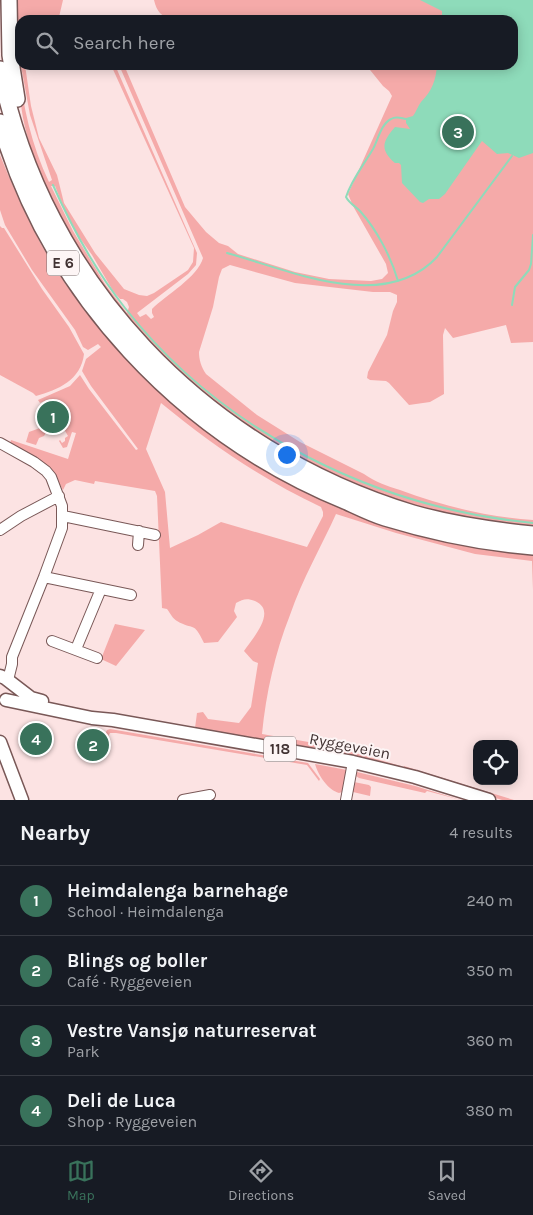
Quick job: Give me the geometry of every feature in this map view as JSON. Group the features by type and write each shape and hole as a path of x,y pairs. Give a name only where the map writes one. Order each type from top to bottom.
{"highway":[{"name":"E 6","path":"9,0 10,55 34,196"},
{"name":"E 6","path":"0,69 34,196 66,269 117,337 159,382 206,422 242,448 318,491 384,517 438,533 533,548"},
{"name":"E 6","path":"0,122 19,177 58,229 96,290 119,320 157,361 223,418 259,444 303,469 359,494 436,519 496,530 533,534"},
{"name":"E 6","path":"0,147 18,188 34,196"}],"main road":[{"name":"118","path":"2,704 11,693 5,678"},
{"name":"Ryggeveien","path":"5,678 31,698 108,717 113,720"},
{"name":"Ryggeveien","path":"2,704 113,720 353,762 415,777 489,800"},
{"path":"0,742 22,800"}],"street":[{"path":"0,443 40,466 51,477 59,496 63,516 62,528 12,657 12,664 5,678"},
{"path":"0,530 21,516 59,496"},
{"path":"63,516 155,535"},
{"path":"138,545 139,532"},
{"path":"44,577 131,595"},
{"path":"76,649 101,588"},
{"path":"52,641 97,658"},
{"path":"346,800 353,762"},
{"path":"183,800 210,795"}],"shaded area":[{"path":"14,0 63,0 59,15 15,15 15,18"},
{"path":"154,0 533,0 533,342 511,343 506,325 453,338 445,328 443,335 444,394 430,402 409,405 386,381 370,380 367,378 368,372 387,335 397,302 397,295 390,292 373,292 295,283 230,265 222,269 219,277 199,357 206,374 257,415 300,442 377,482 465,510 533,520 533,527 484,521 436,512 356,485 310,463 265,438 224,409 185,377 149,341 116,302 76,244 48,192 33,155 23,118 18,70 20,70 29,125 49,182 52,180 30,115 22,70 26,70 31,106 39,138 57,175 64,203 95,253 124,289 147,296 188,270 193,262 194,248 113,70 117,70 197,253 196,265 188,274 137,313 140,317 146,314 151,319 154,317 152,309 195,272 203,258 121,70 126,70 185,207 206,232 219,243 228,246 238,254 295,272 329,279 371,281 382,279 388,273 386,264 348,194 392,96 370,70 518,70 518,15 162,15","holes":["51,186 55,186 77,234 113,291 120,299 127,302 129,307 127,313 105,284 73,231"]},
{"path":"420,0 533,0 533,153 519,158 508,153 497,154 482,141 445,194 439,199 429,199 423,203 402,183 401,165 395,163 390,158 385,149 384,145 395,127 410,129 406,123 406,118 413,116 428,94 437,70 518,70 518,15 442,15 442,11"},
{"path":"0,155 39,241 58,273 94,322 150,383 215,437 249,460 285,481 365,517 533,554 533,590 532,561 475,554 396,533 336,514 300,589 285,629 272,673 262,734 326,745 401,766 347,755 323,747 309,748 195,728 197,713 203,712 208,719 239,723 251,707 258,663 253,661 244,651 261,625 264,611 255,601 247,599 236,603 234,611 237,617 218,642 204,643 198,631 177,621 167,609 162,608 157,496 155,491 95,481 94,484 75,480 66,484 63,490 47,467 27,452 10,443 11,440 68,459 76,433 72,432 67,447 63,448 59,441 62,443 68,436 47,400 40,403 38,400 70,386 80,375 136,450 138,449 82,371 86,359 101,347 98,344 88,350 83,347 75,330 32,270 5,225 0,210","holes":["161,403 218,447 258,473 321,507 323,516 307,547 221,522 170,548 165,492 146,449"]},
{"path":"0,226 4,228 42,289 69,327 84,354 82,363 73,377 60,387 36,396 0,375"},
{"path":"40,428 47,431 44,436 39,438 36,445 26,442 29,432"},
{"path":"115,624 145,630 116,666 101,659"},
{"path":"107,730 308,763 320,779 319,781 307,765 116,733 110,733 108,737 104,736"},
{"path":"315,764 347,770 342,792 339,793 327,785 318,773"},
{"path":"404,766 514,800 502,800 404,769"},
{"path":"357,772 415,786 461,800 427,791 425,793 359,778 356,776"},
{"path":"354,782 369,785 371,787 370,796 353,792"}],"waterway":[{"path":"398,281 392,263 378,235 366,218 346,197 351,184 388,121 395,118 406,119"},
{"path":"227,253 307,277 335,283 364,285 391,283 415,274 437,257 512,156"},
{"path":"53,185 85,249 125,308 164,353 208,392 256,427 307,457 361,481 417,501 475,515 533,523"},
{"path":"512,305 515,287 529,270 531,264 533,235"}],"place":[{"name":"Vestre Vansjø naturreservat","path":"458,132"},
{"name":"Heimdalenga barnehage","path":"53,417"},
{"name":"Deli de Luca","path":"36,739"},
{"name":"Blings og boller","path":"93,745"}]}
